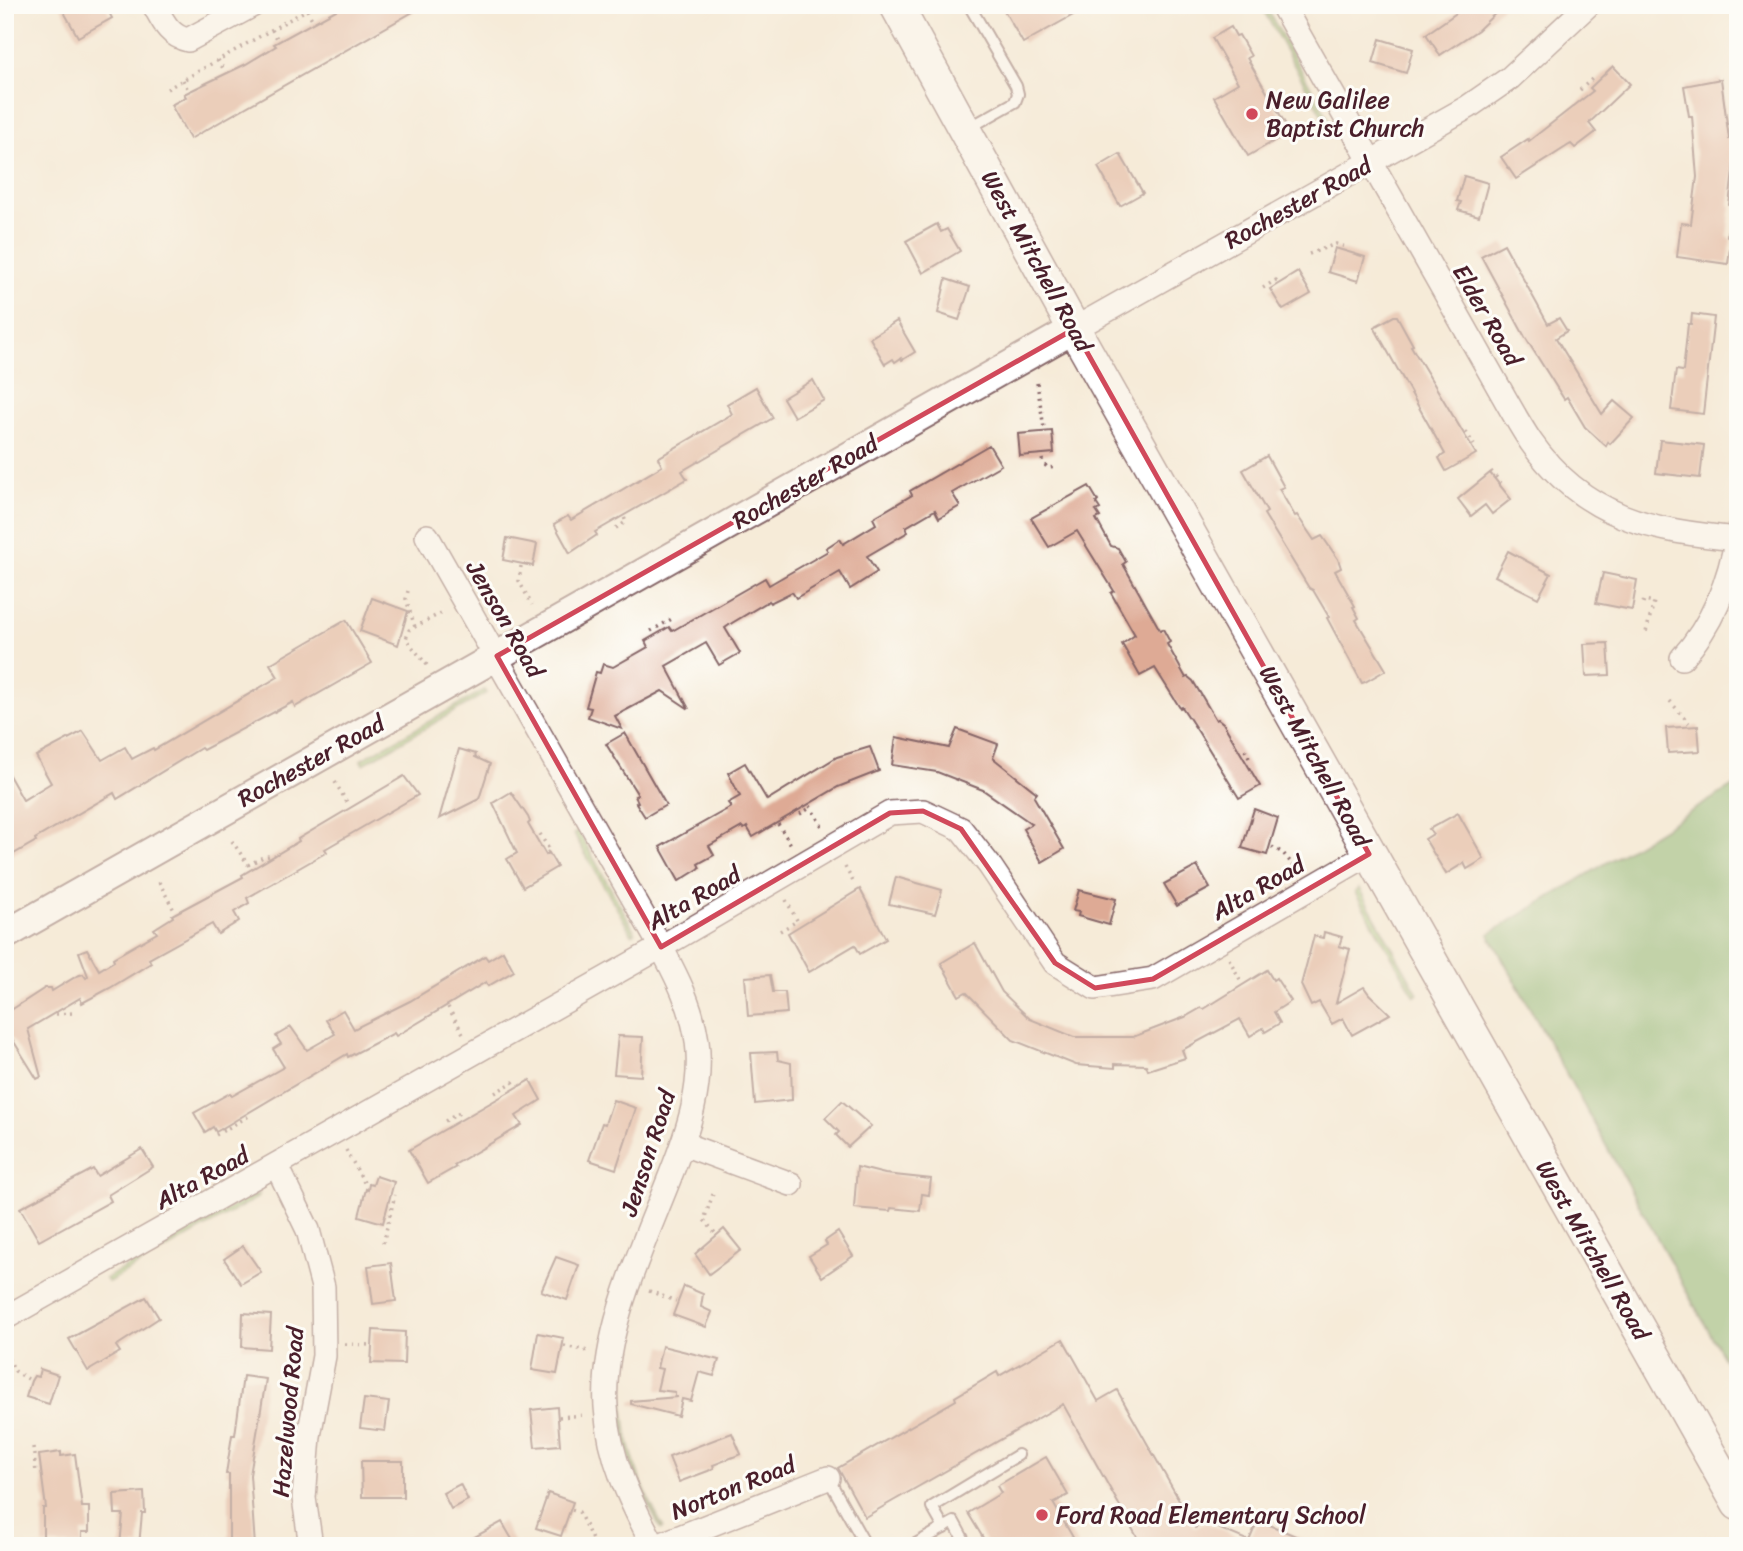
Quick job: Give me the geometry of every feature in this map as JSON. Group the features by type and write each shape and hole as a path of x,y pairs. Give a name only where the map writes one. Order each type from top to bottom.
{"main road":[{"name":"West Mitchell Road","path":"896,5 1074,329 1738,1504"}],"street":[{"path":"154,5 170,33 188,40 253,5"},
{"name":"Elder Road","path":"1282,5 1503,396 1530,441 1546,461 1585,497 1633,522 1691,536 1737,537"},
{"name":"Rochester Road","path":"5,935 1468,107 1503,83 1588,5"},
{"name":"Jenson Road","path":"427,536 661,947 687,1001 697,1041 694,1104 683,1144 616,1324 606,1387 608,1423 618,1472 656,1546"},
{"path":"1682,658 1700,639 1719,606 1737,537"},
{"name":"Alta Road","path":"5,1318 661,947 890,813 923,811 961,829 990,866 1055,963 1095,988 1153,979 1369,854"},
{"path":"683,1144 791,1184"},
{"name":"Hazelwood Road","path":"277,1166 308,1230 323,1287 324,1356 309,1436 304,1498 311,1546"},
{"name":"Norton Road","path":"656,1546 828,1478"}],"lane":[{"path":"964,131 1015,102 1018,94 1016,86 969,5"},
{"path":"944,1528 932,1507 1018,1455"},
{"path":"828,1478 866,1546"},
{"path":"912,1546 954,1522 967,1546"}],"path":[{"path":"119,5 125,16"},
{"path":"167,89 315,5"},
{"path":"307,10 312,19"},
{"path":"272,30 278,40"},
{"path":"218,60 224,70"},
{"path":"1580,90 1594,78"},
{"path":"183,80 188,90"},
{"path":"1309,254 1336,244 1346,247 1345,251"},
{"path":"1263,288 1276,280 1278,284"},
{"path":"1037,383 1044,428"},
{"path":"1466,432 1474,445"},
{"path":"1042,459 1048,468 1056,467"},
{"path":"1491,471 1501,483"},
{"path":"616,528 626,522 624,517"},
{"path":"521,566 519,581 532,605"},
{"path":"408,591 406,599 415,627"},
{"path":"1643,603 1644,600 1654,602 1646,632"},
{"path":"427,665 406,639 409,630 445,611"},
{"path":"651,631 675,617"},
{"path":"1670,701 1689,723"},
{"path":"1245,750 1251,762"},
{"path":"335,782 348,804"},
{"path":"800,814 810,807 824,830"},
{"path":"778,824 793,848"},
{"path":"540,834 550,851 547,853"},
{"path":"232,841 249,866 263,857 275,855"},
{"path":"1272,847 1283,853 1298,871"},
{"path":"845,866 855,885"},
{"path":"159,882 175,912"},
{"path":"780,931 798,921 786,901"},
{"path":"1228,959 1242,983"},
{"path":"448,1007 464,1035"},
{"path":"56,1014 73,1013"},
{"path":"495,1093 513,1082 516,1086"},
{"path":"445,1121 463,1111"},
{"path":"216,1135 249,1116"},
{"path":"346,1150 365,1184"},
{"path":"713,1194 704,1220 716,1234"},
{"path":"383,1243 395,1195"},
{"path":"649,1291 676,1301"},
{"path":"345,1344 370,1345"},
{"path":"564,1346 588,1351"},
{"path":"5,1352 15,1371 28,1379"},
{"path":"559,1417 585,1415"},
{"path":"33,1447 36,1472"},
{"path":"572,1510 579,1512 596,1546"}],"highlighted area":[{"path":"1074,329 1369,854 1153,979 1095,988 1055,963 961,829 923,811 890,813 661,947 497,656"}],"green space":[{"path":"1268,11 1332,125 1335,138 1265,13"},
{"path":"485,690 486,693 363,764 361,760"},
{"path":"1738,783 1738,1384 1489,934"},
{"path":"578,831 635,932 632,934 574,834"},
{"path":"1359,889 1418,994 1415,996 1355,892"},
{"path":"259,1194 108,1282 105,1279 250,1197"},
{"path":"619,1394 623,1394 626,1430 634,1463 663,1527 661,1529 631,1464 623,1431"}],"building":[{"path":"60,5 105,5 112,18 78,37"},
{"path":"345,5 425,5 190,139 171,105 186,97 184,94 246,64 276,46 274,44"},
{"path":"1001,5 1091,5 1023,43"},
{"path":"1468,5 1504,5 1478,30 1440,55 1426,34"},
{"name":"New Galilee Baptist Church","path":"1231,27 1251,56 1247,58 1290,132 1248,156 1214,97 1238,83 1212,38"},
{"path":"1380,39 1413,49 1406,73 1373,63"},
{"path":"1613,66 1630,84 1589,123 1596,132 1575,148 1569,145 1516,179 1501,157 1528,139 1529,141 1593,91 1590,88"},
{"path":"1721,79 1729,139 1734,138 1737,163 1734,163 1729,205 1727,236 1731,240 1728,264 1677,257 1681,223 1691,224 1697,177 1692,116 1689,116 1684,86"},
{"path":"1120,154 1143,193 1120,206 1098,167"},
{"path":"1464,176 1488,183 1479,216 1458,210 1461,202 1457,201"},
{"path":"937,224 941,232 947,229 960,251 923,273 906,241"},
{"path":"1504,244 1548,324 1559,318 1567,331 1556,338 1602,414 1614,401 1634,418 1610,444 1608,442 1606,446 1585,427 1567,397 1564,399 1525,337 1481,256"},
{"path":"1335,248 1365,257 1358,281 1328,272"},
{"path":"1298,272 1311,294 1283,310 1270,289"},
{"path":"946,279 970,287 959,320 938,313"},
{"path":"1692,314 1714,317 1703,414 1671,410 1676,370 1683,371 1688,324 1691,324"},
{"path":"1397,316 1413,345 1411,346 1476,454 1446,471 1439,458 1445,454 1374,327"},
{"path":"897,321 915,352 902,360 901,358 895,362 893,359 885,364 870,338"},
{"path":"813,380 824,400 794,417 783,398"},
{"path":"756,387 773,418 682,471 687,479 595,532 597,535 570,553 554,524 568,516 571,520 662,466 658,458 732,414 727,404"},
{"path":"1052,431 1054,453 1020,456 1018,434"},
{"path":"1660,440 1704,445 1700,478 1656,473"},
{"path":"989,445 1001,465 952,493 960,506 939,518 935,510 906,527 908,532 867,556 877,572 850,589 840,572 796,598 792,592 770,603 769,601 725,628 740,653 719,665 706,643 666,666 689,709 662,691 615,716 622,729 588,717 591,708 586,707 596,672 600,673 603,664 613,667 648,647 645,641 669,627 672,631 765,578 769,585 828,551 826,548 840,539 843,544 876,524 873,518 912,495 910,491"},
{"path":"1267,456 1284,487 1279,489 1295,516 1297,515 1314,540 1322,536 1338,559 1341,568 1335,571 1355,606 1353,607 1359,618 1356,620 1386,670 1365,682 1362,683 1327,618 1329,617 1264,514 1267,512 1243,470"},
{"path":"1490,473 1511,499 1492,514 1485,505 1471,516 1458,499"},
{"path":"1089,486 1100,509 1096,511 1100,517 1096,519 1111,546 1118,548 1126,562 1123,564 1160,630 1163,629 1170,642 1167,644 1186,678 1193,681 1216,720 1223,723 1260,786 1239,798 1155,668 1140,676 1122,644 1135,635 1111,593 1114,591 1077,531 1049,547 1031,518"},
{"path":"507,538 537,544 533,566 503,560"},
{"path":"1508,551 1551,574 1538,598 1495,576"},
{"path":"1603,573 1637,580 1632,610 1596,603"},
{"path":"372,598 408,611 398,645 360,631"},
{"path":"346,620 372,663 295,707 293,702 203,750 201,748 117,799 114,793 5,859 5,768 23,800 51,783 36,756 83,731 102,760 125,747 132,759 153,748 154,750 278,677 270,664"},
{"path":"1608,643 1610,675 1586,676 1584,644"},
{"path":"1698,726 1700,751 1668,753 1666,728"},
{"path":"957,729 998,744 993,758 1037,793 1034,797 1064,849 1042,862 1023,829 1032,824 983,790 937,772 892,765 896,737 949,748"},
{"path":"625,733 666,805 645,817 636,803 638,802 635,796 638,795 606,744"},
{"path":"870,747 879,771 838,787 753,837 747,827 742,827 709,846 714,855 698,864 700,868 679,881 660,847 731,807 728,803 740,796 728,773 745,763 767,800 837,757"},
{"path":"459,749 476,754 475,757 490,764 479,799 439,819"},
{"path":"404,776 418,795 247,898 249,903 234,912 239,921 218,934 212,924 149,959 151,963 110,988 82,1003 80,998 28,1029 41,1077 37,1079 11,1037 5,1040 5,1014 45,988 51,988 52,991 77,976 88,976 79,952 87,949 99,970 114,961 113,958 157,933 154,929 173,917 172,915 243,877 242,875 299,841 298,839"},
{"path":"511,792 528,817 528,824 546,855 549,853 557,867 523,887 507,859 517,853 493,803"},
{"path":"1254,809 1278,818 1267,855 1242,848"},
{"path":"1458,813 1484,859 1467,869 1464,863 1446,874 1425,839 1433,834 1429,829"},
{"path":"1197,866 1210,888 1177,906 1164,884"},
{"path":"896,877 942,890 935,914 889,904"},
{"path":"860,889 886,939 860,954 855,945 809,972 788,933"},
{"path":"1079,890 1116,899 1109,925 1078,916 1079,912 1073,911"},
{"path":"1324,932 1342,937 1339,946 1350,949 1336,1003 1364,987 1390,1014 1352,1035 1343,1018 1332,1024 1319,1002 1311,1006 1301,985 1314,936 1323,938"},
{"path":"975,943 1002,992 1030,1019 1074,1037 1133,1037 1204,1009 1267,970 1273,980 1276,978 1291,1001 1274,1012 1280,1023 1265,1032 1263,1028 1250,1036 1240,1019 1182,1050 1185,1058 1148,1070 1146,1065 1115,1064 1115,1068 1076,1065 1013,1040 966,992 959,996 941,963"},
{"path":"503,951 514,971 488,986 486,982 396,1036 394,1033 348,1057 347,1054 216,1132 213,1127 205,1132 194,1113 230,1093 232,1096 284,1067 273,1049 281,1044 276,1036 291,1027 307,1050 335,1034 326,1020 343,1010 354,1029 410,1001 485,956 488,960"},
{"path":"770,975 773,992 785,992 787,1013 748,1016 745,977"},
{"path":"618,1036 643,1037 641,1076 614,1074"},
{"path":"777,1052 778,1060 791,1063 792,1100 755,1104 751,1053"},
{"path":"530,1080 541,1100 516,1116 522,1125 428,1183 409,1150"},
{"path":"613,1100 636,1108 616,1169 589,1160"},
{"path":"842,1101 871,1126 848,1147 836,1135 839,1132 825,1118"},
{"path":"142,1149 153,1167 108,1195 111,1201 39,1241 20,1208 93,1169 97,1176"},
{"path":"857,1167 885,1174 931,1179 929,1195 922,1194 920,1211 854,1208"},
{"path":"376,1176 394,1182 383,1223 359,1216 366,1189 368,1190 369,1184 373,1185"},
{"path":"724,1229 741,1250 709,1274 695,1254"},
{"path":"838,1232 853,1256 822,1277 809,1256 827,1245 825,1241"},
{"path":"243,1246 261,1272 241,1284 224,1259"},
{"path":"556,1257 579,1265 567,1300 541,1291"},
{"path":"391,1263 396,1301 373,1304 368,1266"},
{"path":"684,1286 703,1294 701,1307 712,1312 706,1327 673,1315"},
{"path":"146,1297 159,1318 116,1346 120,1352 88,1371 69,1339"},
{"path":"243,1313 271,1315 269,1349 242,1347"},
{"path":"373,1330 405,1332 404,1364 371,1363"},
{"path":"538,1333 564,1338 557,1374 532,1370"},
{"path":"1063,1339 1098,1401 1117,1390 1195,1528 1206,1523 1249,1541 1258,1520 1319,1546 1142,1546 1063,1404 865,1517 838,1468 956,1400 955,1397 997,1372 999,1376"},
{"path":"662,1346 719,1360 714,1376 699,1372 691,1401 682,1399 678,1416 631,1404 631,1401 678,1397 675,1397 675,1392 657,1390 662,1369 657,1368"},
{"path":"40,1369 58,1375 49,1404 26,1397 31,1381 34,1376 38,1377"},
{"path":"243,1376 266,1379 250,1475 255,1546 229,1546 229,1474 226,1474 232,1435 235,1435"},
{"path":"364,1399 389,1402 385,1431 360,1428"},
{"path":"557,1407 560,1445 535,1447 531,1410"},
{"path":"732,1433 741,1454 679,1482 669,1457"},
{"path":"61,1452 61,1456 75,1454 82,1507 89,1507 89,1532 82,1532 82,1545 43,1545 43,1508 46,1508 39,1455"},
{"path":"1046,1457 1068,1495 1053,1503 1078,1546 988,1546 968,1513 1001,1493 997,1486"},
{"path":"361,1461 403,1461 403,1497 362,1497"},
{"path":"460,1484 468,1500 451,1509 443,1493"},
{"path":"144,1492 145,1513 142,1513 139,1546 120,1546 123,1514 115,1514 114,1494"},
{"path":"548,1493 573,1502 561,1536 536,1528"},
{"path":"502,1522 516,1546 458,1546"}],"place":[{"name":"New Galilee Baptist Church","path":"1252,114"},
{"name":"Ford Road Elementary School","path":"1042,1515"}]}
